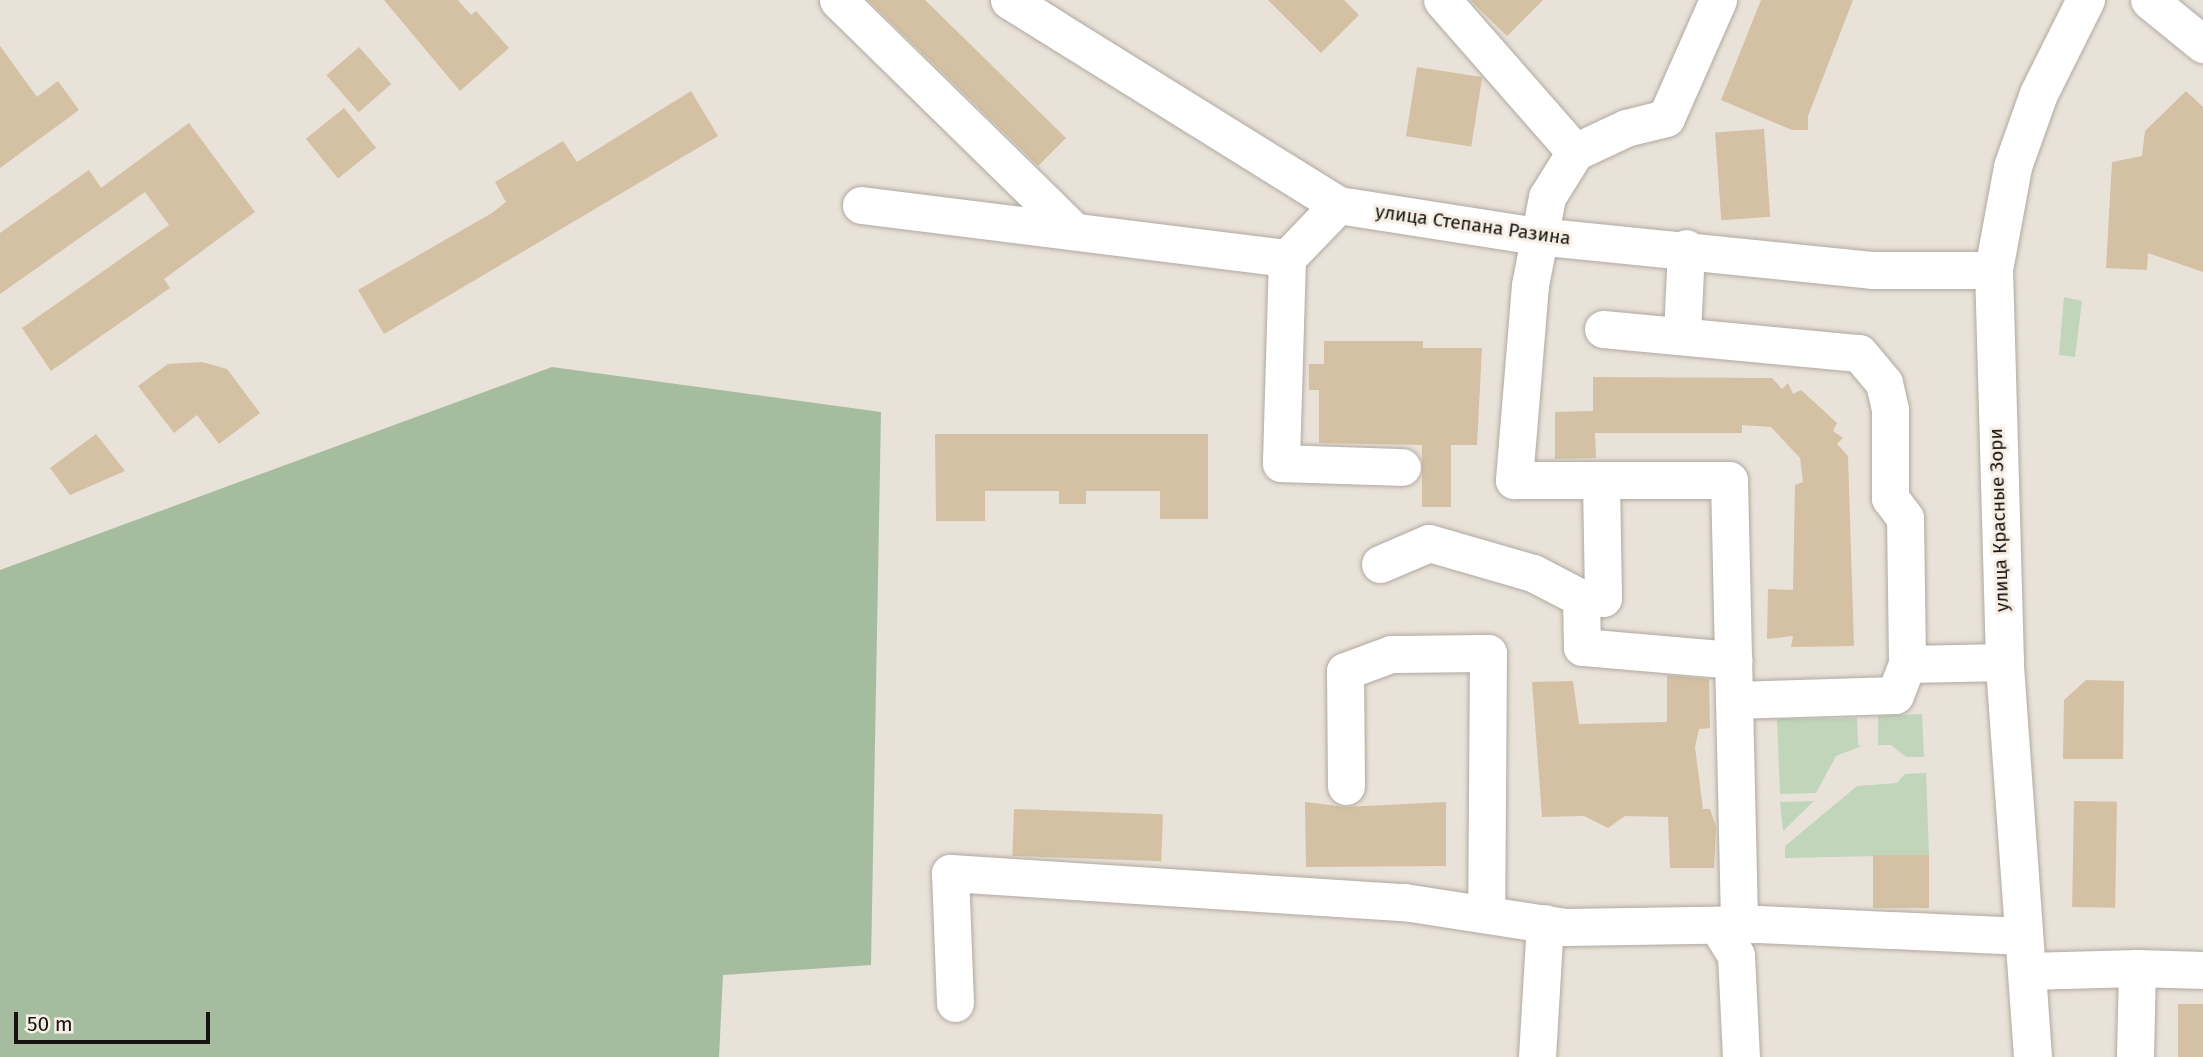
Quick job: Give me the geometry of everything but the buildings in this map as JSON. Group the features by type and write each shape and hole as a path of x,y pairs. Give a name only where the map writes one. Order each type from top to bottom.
{"main road":[{"name":"улица Красные Зори","path":"2033,1057 2005,662 1994,270 2013,167 2039,94 2086,0"}],"street":[{"path":"838,0 1073,230"},
{"name":"улица Степана Разина","path":"1009,0 1338,205 1537,236 1686,248 1871,270 1994,270"},
{"path":"1442,0 1575,152"},
{"path":"1718,0 1667,118 1626,128 1575,152 1547,197 1537,236 1514,480 1729,480 1734,700 1728,925 1736,955 1741,1057"},
{"path":"2155,2 2203,44"},
{"path":"860,205 1287,258"},
{"path":"1338,205 1287,258 1281,463 1402,467"},
{"path":"1682,334 1686,248"},
{"path":"1603,329 1682,334 1860,353 1884,383 1890,409 1890,498 1905,519 1907,664 1895,695 1734,700"},
{"path":"1380,564 1429,543 1533,573 1581,598 1603,598 1601,482"},
{"path":"1581,598 1582,647 1733,660"},
{"path":"1346,786 1345,671 1391,654 1488,653 1486,914"},
{"path":"1907,664 2005,662"},
{"path":"955,1003 950,873 1404,902 1545,923 1728,925 2026,953 2137,968 2203,970"},
{"path":"1537,1057 1545,923"},
{"path":"2135,1057 2137,968"}],"green space":[{"path":"2064,297 2082,301 2075,357 2059,355"},
{"path":"552,367 881,412 871,965 723,975 719,1057 0,1057 0,570"},
{"path":"1922,714 1924,757 1906,757 1891,745 1878,745 1878,716"},
{"path":"1857,718 1858,745 1862,746 1836,756 1816,793 1780,794 1777,719"},
{"path":"1926,773 1929,855 1785,858 1785,846 1857,786 1897,783 1905,774"},
{"path":"1814,801 1783,831 1780,802"}]}
